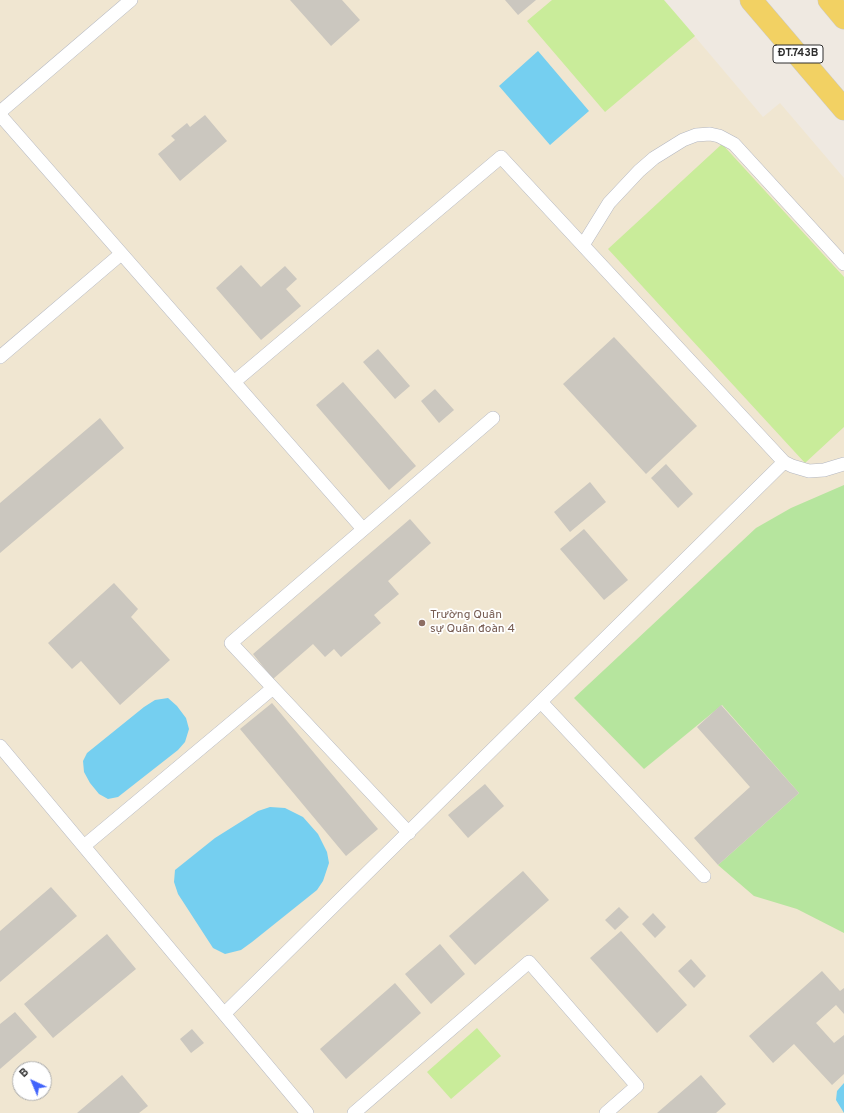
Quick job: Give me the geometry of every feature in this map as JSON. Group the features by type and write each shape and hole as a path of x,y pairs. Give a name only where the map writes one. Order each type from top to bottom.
{"main road":[{"name":"ĐT.743B","path":"751,0 844,109"},
{"path":"829,0 844,18"}],"lane":[{"path":"0,112 131,0"},
{"path":"0,115 363,529"},
{"path":"583,245 609,203 639,170 654,158 683,140 696,135 710,134 723,138 734,144 844,264"},
{"path":"234,382 501,156 784,462 800,470 809,471 824,470 844,464"},
{"path":"0,357 121,254"},
{"path":"408,833 230,643 492,418"},
{"path":"224,1014 784,462"},
{"path":"84,846 273,688"},
{"path":"541,702 704,876"},
{"path":"0,746 307,1113"},
{"path":"354,1113 529,962 637,1086 606,1113"}],"shaded area":[{"name":"Trường Quân sự Quân đoàn 4","path":"0,0 664,0 763,117 780,103 844,178 844,1113 0,1113"}],"green space":[{"path":"552,0 664,0 695,36 605,112 527,21"},
{"path":"722,144 844,277 844,427 805,463 608,249"},
{"path":"844,485 844,933 797,909 754,896 718,865 799,793 722,705 644,769 574,698 756,528 791,508"},
{"path":"477,1028 501,1056 451,1099 427,1072"}],"water":[{"path":"538,51 589,111 550,145 499,86"},
{"path":"168,698 177,706 186,718 189,729 185,742 178,750 118,797 108,799 99,794 90,783 84,772 83,761 87,753 144,707 155,700"},
{"path":"270,807 285,808 303,817 318,834 327,852 329,863 323,881 317,890 241,950 225,954 213,948 178,894 174,882 175,870 215,838 258,811"},
{"path":"844,1083 844,1113 836,1100 837,1091"}],"building":[{"path":"290,0 342,0 360,20 331,46"},
{"path":"505,0 536,0 518,15"},
{"path":"205,115 227,141 180,181 158,154 175,140 171,136 187,123 190,127"},
{"path":"241,265 261,287 285,266 297,279 286,289 301,306 261,340 216,288"},
{"path":"614,337 697,426 646,474 563,384"},
{"path":"378,349 410,386 395,399 363,362"},
{"path":"343,382 416,466 389,490 316,405"},
{"path":"435,389 454,410 439,423 421,401"},
{"path":"100,418 124,448 0,553 0,503"},
{"path":"666,464 693,494 678,508 651,478"},
{"path":"590,482 606,502 570,532 554,512"},
{"path":"410,519 431,543 388,581 399,594 374,615 381,623 341,657 334,649 325,657 313,644 273,679 253,654"},
{"path":"584,529 628,580 604,600 560,549"},
{"path":"114,583 138,609 131,617 170,660 120,705 81,661 72,669 48,643"},
{"path":"272,703 378,829 346,856 240,729"},
{"path":"721,705 799,793 718,865 694,838 750,787 697,727"},
{"path":"485,784 504,806 468,838 448,815"},
{"path":"523,871 549,900 475,965 449,936"},
{"path":"51,887 77,916 0,982 0,931"},
{"path":"619,907 629,917 615,930 605,920"},
{"path":"653,913 666,927 655,938 642,924"},
{"path":"621,931 687,1005 657,1033 590,958"},
{"path":"107,934 136,969 53,1038 24,1004"},
{"path":"440,944 465,974 431,1004 405,974"},
{"path":"691,959 706,976 694,988 678,971"},
{"path":"822,971 840,991 844,988 844,1014 836,1005 816,1023 834,1043 844,1035 844,1074 832,1085 794,1044 773,1063 749,1036"},
{"path":"395,983 421,1013 346,1079 320,1049"},
{"path":"15,1012 37,1037 0,1069 0,1024"},
{"path":"192,1029 204,1043 191,1053 180,1039"},
{"path":"122,1075 148,1106 139,1113 77,1113"},
{"path":"701,1075 726,1104 716,1113 657,1113"}],"place":[{"name":"Trường Quân sự Quân đoàn 4","path":"422,623"}]}
